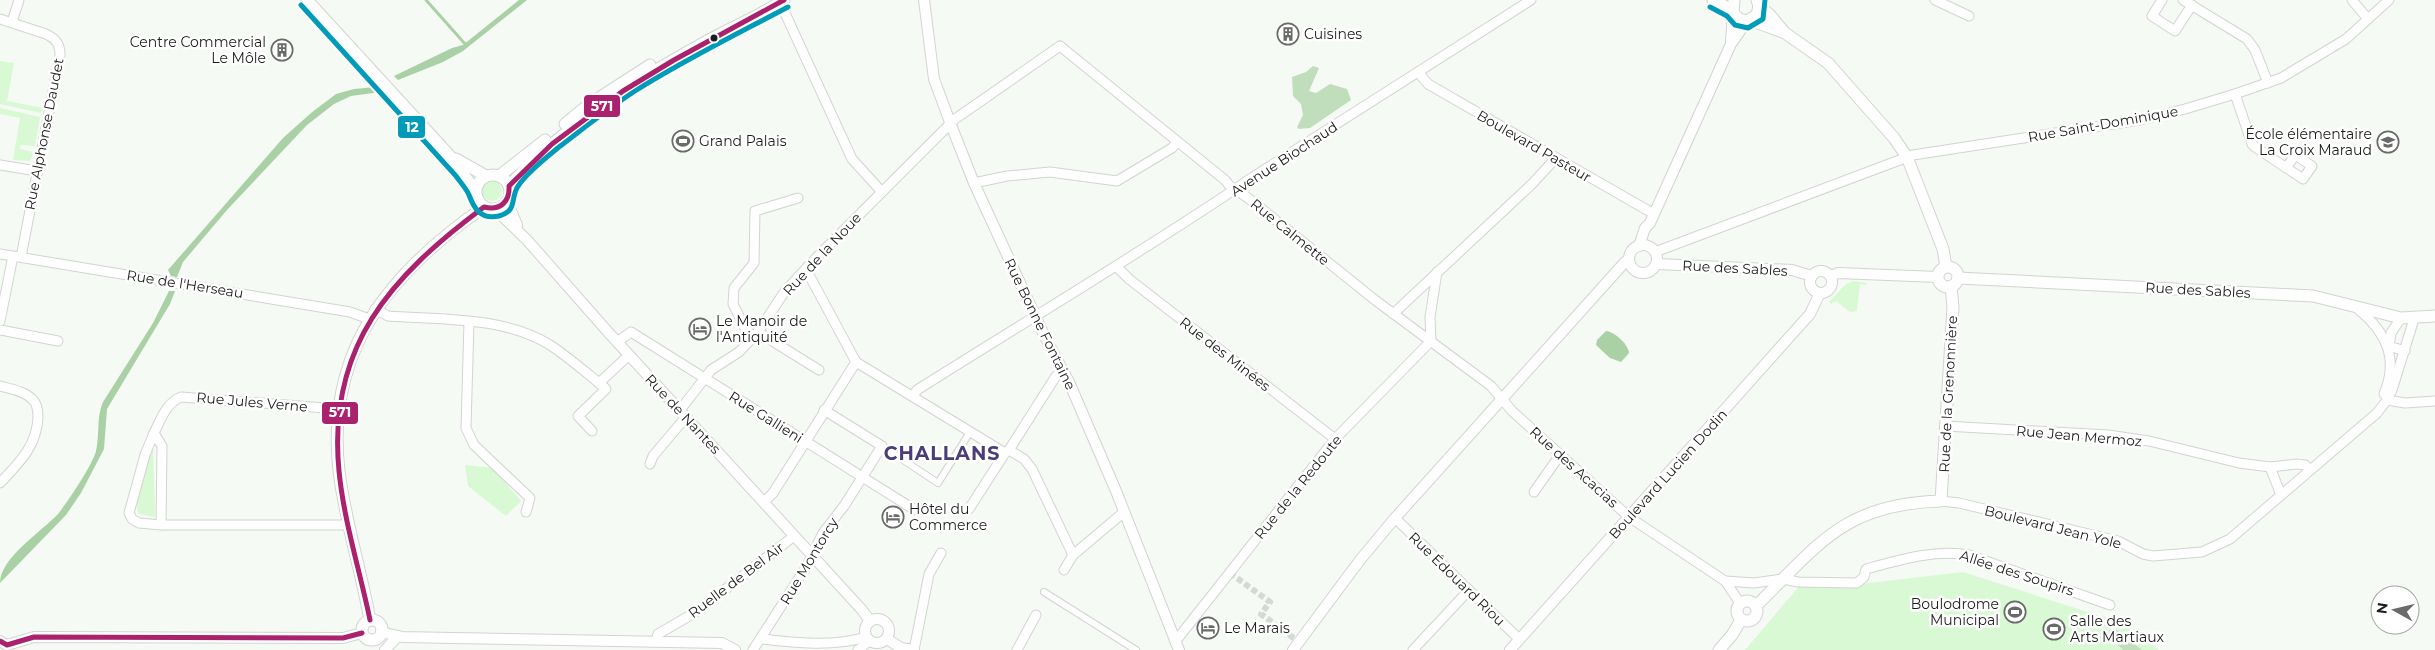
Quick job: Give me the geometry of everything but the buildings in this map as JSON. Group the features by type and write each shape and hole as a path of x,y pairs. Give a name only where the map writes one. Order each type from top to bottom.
{"main road":[{"name":"Rue de Nantes","path":"307,0 449,154 483,201"},
{"path":"449,154 486,176 499,176 588,105 628,77 768,0"},
{"path":"1713,0 1733,7 1738,19 1748,20 1785,33"},
{"path":"370,620 349,525 337,454 339,409 352,358 372,314 409,268 483,201 507,201 509,186 546,148 632,84 781,1"},
{"path":"1748,20 1757,14 1758,2"},
{"path":"1758,2 1785,33 1828,63 1894,138 1907,157 1943,248 1946,267"},
{"path":"483,201 479,182 486,176"},
{"path":"499,176 509,186"},
{"path":"1946,267 1955,270 1955,282 1942,285 1938,277 1940,271 1946,267"},
{"name":"Rue des Sables","path":"1955,282 2313,296 2401,318 2414,319 2435,316"},
{"name":"Rue de la Grenonnière","path":"1941,501 1955,282"},
{"name":"Boulevard Jean Yole","path":"1756,606 1824,538 1864,514 1901,505 1941,501"},
{"path":"1749,601 1756,606 1757,614 1751,621 1741,620 1736,612 1740,603 1749,601"},
{"path":"370,620 379,623 378,640 368,639 362,633 364,623 370,620"},
{"path":"1719,650 1732,635 1741,620"}],"street":[{"path":"12,22 19,0"},
{"name":"Rue Bonne Fontaine","path":"924,0 934,79 951,125 974,183 1035,316 1071,388 1124,512 1177,646"},
{"name":"Avenue Biochaud","path":"912,396 917,390 1116,267 1234,191 1252,177 1531,0"},
{"path":"1935,0 1969,16"},
{"path":"2162,0 2152,16 2175,31 2192,5"},
{"path":"2183,0 2247,40 2255,50 2268,83"},
{"path":"2352,0 2368,18"},
{"name":"Rue Saint-Dominique","path":"1654,250 1907,157 2140,120 2185,109 2268,83 2281,78 2346,39 2390,0"},
{"path":"781,1 852,159 882,192"},
{"path":"1731,44 1733,7"},
{"name":"Rue Alphonse Daudet","path":"0,19 52,37 60,46 60,55 37,170 0,321"},
{"path":"1293,650 1355,567 1395,518 1625,262 1629,260 1632,251 1639,246 1645,228 1652,219 1731,44 1748,20"},
{"name":"Rue de la Noue","path":"650,464 653,456 711,370 739,352 756,334 786,291 807,267 955,119 1060,46"},
{"name":"Rue Calmette","path":"1060,46 1225,180 1234,191 1241,193 1252,201 1393,314 1430,341"},
{"name":"Boulevard Pasteur","path":"1418,72 1428,84 1652,219"},
{"path":"2235,94 2252,144 2286,168"},
{"path":"974,183 1008,176 1050,172 1116,181 1172,148 1177,142"},
{"path":"1393,314 1532,184 1555,159"},
{"path":"0,165 37,170"},
{"path":"798,198 755,211 754,263 734,288 732,304 745,328 819,370"},
{"name":"Rue de Nantes","path":"483,201 524,237 870,621"},
{"path":"507,201 524,237"},
{"path":"1629,260 1633,269 1642,273 1651,272 1657,264 1652,219"},
{"path":"1639,246 1654,250"},
{"name":"Rue de l'Herseau","path":"0,254 350,312 469,322 509,328 549,345 599,383"},
{"name":"Rue des Sables","path":"1657,264 1792,270 1812,276"},
{"path":"807,267 808,273 856,362 970,432 1024,459 1032,469 1072,555"},
{"name":"Rue des Minées","path":"1116,267 1128,279 1335,439"},
{"path":"1820,270 1831,276 1832,287 1827,292 1820,293 1811,287 1812,276 1820,270"},
{"path":"1430,341 1430,317 1437,272"},
{"path":"1831,276 1838,273 1938,277"},
{"name":"Boulevard Lucien Dodin","path":"1510,650 1811,312 1820,293"},
{"path":"2355,306 2372,320 2389,346 2405,351"},
{"path":"2401,318 2391,334 2389,377 2384,396 2387,400 2405,403 2435,401"},
{"name":"Boulevard Jean Yole","path":"1941,501 1959,503 2118,541 2143,554 2162,557 2209,550 2230,539 2377,413 2387,400 2405,351 2414,319"},
{"path":"469,322 466,428 474,445 530,498 526,512"},
{"path":"0,330 58,341"},
{"name":"Rue Gallieni","path":"617,342 631,332 915,510"},
{"name":"Rue des Acacias","path":"1430,341 1491,386 1501,400 1630,517 1725,581 1740,603"},
{"name":"Rue de la Redoute","path":"1177,646 1335,439 1430,341"},
{"path":"592,431 578,416 606,389 599,383 630,355"},
{"path":"764,502 773,493 856,362"},
{"path":"970,510 1056,376 1062,372"},
{"path":"0,386 24,393 32,398 36,403 38,412 33,443 24,457 0,483"},
{"name":"Rue Jules Verne","path":"339,409 181,397 168,406 154,433 145,455 129,513 132,519 139,523 161,525 349,525"},
{"path":"824,410 938,483 970,432"},
{"name":"Rue Jean Mermoz","path":"1946,426 2108,435 2149,441 2239,463 2270,467 2297,464 2305,465 2310,470"},
{"path":"154,433 162,446 161,525"},
{"name":"Rue Montorcy","path":"753,650 812,555 823,533 882,446"},
{"path":"1534,492 1560,455"},
{"path":"2270,467 2281,494"},
{"path":"1064,570 1072,555 1124,512"},
{"name":"Rue Édouard Riou","path":"1395,518 1519,639"},
{"name":"Ruelle de Bel Air","path":"656,641 658,634 696,612 794,536"},
{"name":"Allée des Soupirs","path":"1783,579 1798,582 1857,583 1864,577 1866,569 1933,553 1953,552 1969,555 2110,605"},
{"path":"887,639 901,648 914,650 929,574 941,554"},
{"path":"1725,581 1754,583 1783,579"},
{"path":"1413,650 1469,590"},
{"path":"1044,592 1136,650"},
{"path":"1017,650 1036,615"},
{"path":"762,638 782,642 843,642 868,639 881,643 887,639 889,628 886,622 876,619 870,621 865,627 868,639"},
{"path":"4,645 34,637 343,638 362,633"},
{"path":"385,650 398,636"},
{"path":"378,640 398,636 722,642 735,650"},
{"path":"858,650 868,639"}],"shaded area":[{"path":"519,0 527,0 463,51 443,62 398,80 394,76 452,48 463,45"},
{"path":"0,61 14,63 7,101 43,108 41,113 0,104"},
{"path":"1313,66 1319,68 1309,91 1316,93 1330,84 1347,89 1351,100 1310,128 1299,129 1297,127 1303,115 1301,104 1293,96 1292,77 1306,72"},
{"path":"375,87 381,92 351,96 334,104 307,125 227,210 183,262 177,277 171,276 168,270 283,138 336,94 354,89"},
{"path":"0,108 40,117 35,146 21,145 20,149 34,152 30,161 13,160 20,118 0,114"},
{"path":"492,181 499,184 502,191 499,198 492,201 485,198 482,191 485,184"},
{"path":"1853,281 1867,283 1866,285 1860,284 1857,311 1850,312 1836,301 1831,304 1829,302 1846,284"},
{"path":"169,291 175,291 170,304 107,409 104,449 81,493 66,515 0,583 7,564 14,555 58,514 85,474 96,451 103,402 153,323"},
{"path":"1606,331 1624,342 1628,350 1629,353 1621,362 1610,358 1596,345 1597,340"},
{"path":"153,447 154,517 139,514 137,508 141,480"},
{"path":"465,465 493,468 521,501 506,516 468,486"},
{"path":"1963,572 2100,616 2119,620 2159,650 1745,650 1801,584 1852,585"},
{"path":"2115,629 2142,650 2123,650 2107,634"}],"waterway":[{"path":"426,0 466,45"}],"tunnel":[{"path":"1230,573 1270,602 1261,614 1299,642"}],"transit line":[{"name":"571","path":"370,620 341,490 338,427 343,387 355,351 372,319 394,289 420,260 450,233 484,207 495,208 503,204 508,197 509,186 552,144 623,91 674,60 784,0"},
{"name":"12","path":"1710,7 1727,16 1735,25 1748,28 1763,19 1765,0"},
{"name":"12","path":"301,5 456,176 479,212 482,215 492,217 504,214 511,209 516,190 523,179 535,167 616,104 672,69 788,7"},
{"name":"571","path":"0,641 7,645 34,637 343,638 362,633"}],"place":[{"name":"Cuisines","path":"1288,34"},
{"name":"Centre Commercial Le Môle","path":"282,50"},
{"name":"Grand Palais","path":"683,141"},
{"name":"École élémentaire La Croix Maraud","path":"2388,142"},
{"name":"Le Manoir de l'Antiquité","path":"700,329"},
{"name":"Hôtel du Commerce","path":"893,517"},
{"name":"Boulodrome Municipal","path":"2015,612"},
{"name":"Le Marais","path":"1208,628"},
{"name":"Salle des Arts Martiaux","path":"2054,629"}],"district":[{"name":"CHALLANS","path":"942,453"}]}
